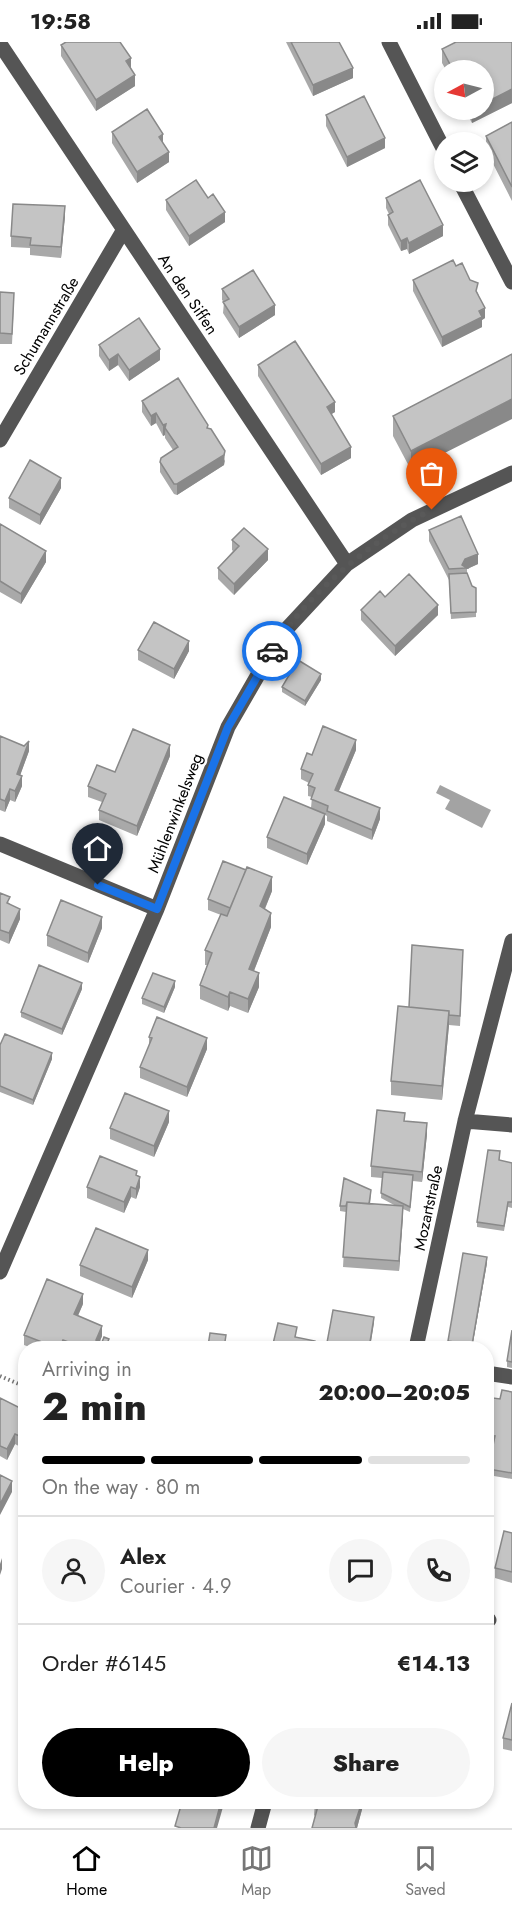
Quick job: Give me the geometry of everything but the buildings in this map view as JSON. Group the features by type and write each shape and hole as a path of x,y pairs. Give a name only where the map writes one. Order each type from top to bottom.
{"street":[{"path":"389,42 435,132"},
{"name":"An den Siffen","path":"0,44 347,564"},
{"path":"465,192 512,282"},
{"name":"Schumannstraße","path":"0,440 123,231"},
{"name":"Mühlenwinkelsweg","path":"0,1272 157,909 228,727 281,635 347,564 412,519 512,472"},
{"path":"0,844 157,909"},
{"name":"Mozartstraße","path":"418,1341 465,1121 512,941"},
{"path":"465,1121 512,1125"},
{"path":"494,1374 512,1377"},
{"path":"258,1828 263,1809"}],"path":[{"path":"0,1376 18,1384"}],"shaded area":[{"path":"440,785 491,810 482,828 445,809 450,800 436,793"}],"way so far":[{"path":"272,651 281,635 347,564 412,519 432,510"}],"route":[{"path":"98,885 157,909 228,727 272,651"}]}
